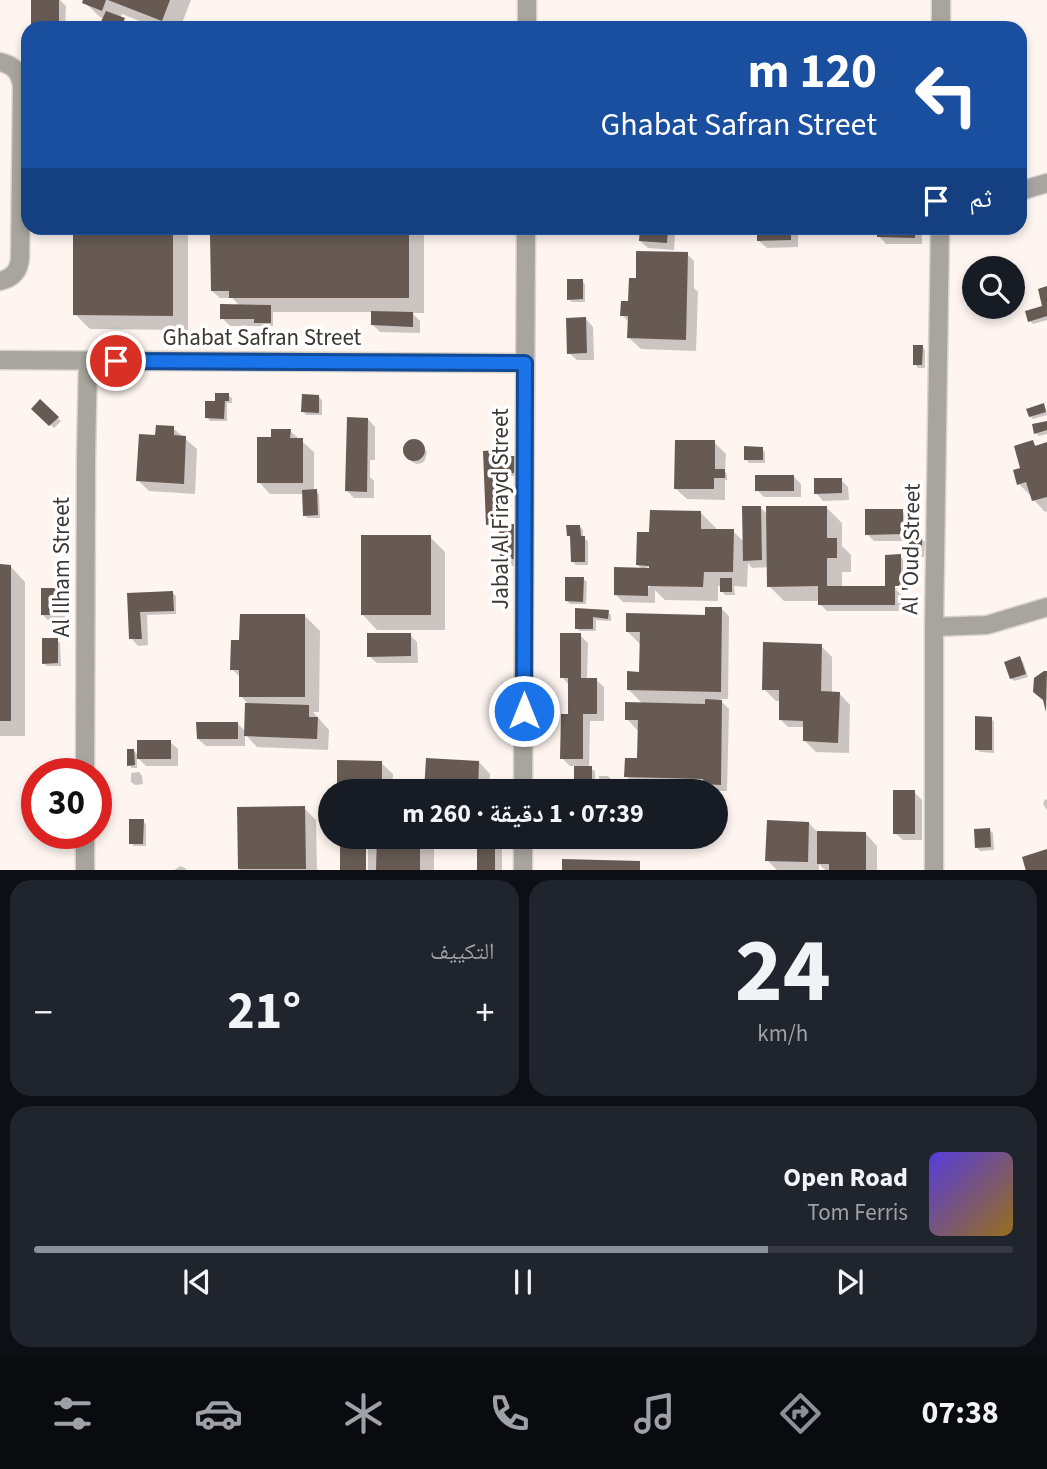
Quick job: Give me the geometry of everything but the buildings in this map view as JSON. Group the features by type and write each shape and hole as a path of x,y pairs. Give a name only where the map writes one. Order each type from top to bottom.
{"street":[{"path":"527,0 527,21"},
{"path":"941,0 941,21"},
{"path":"0,62 13,67 18,72 21,82"},
{"path":"0,281 16,272 20,258 21,172"},
{"path":"1027,189 1047,183"},
{"name":"Jabal Al Firayd Street","path":"523,779 526,235"},
{"name":"Al 'Oud Street","path":"934,870 934,627 940,235"},
{"name":"Ghabat Safran Street","path":"0,360 525,363"},
{"name":"Al Ilham Street","path":"85,758 88,361"},
{"path":"934,627 987,625 1047,607"},
{"path":"85,849 85,870"},
{"path":"523,849 523,870"}],"route":[{"path":"116,361 525,363 524,711"}]}
